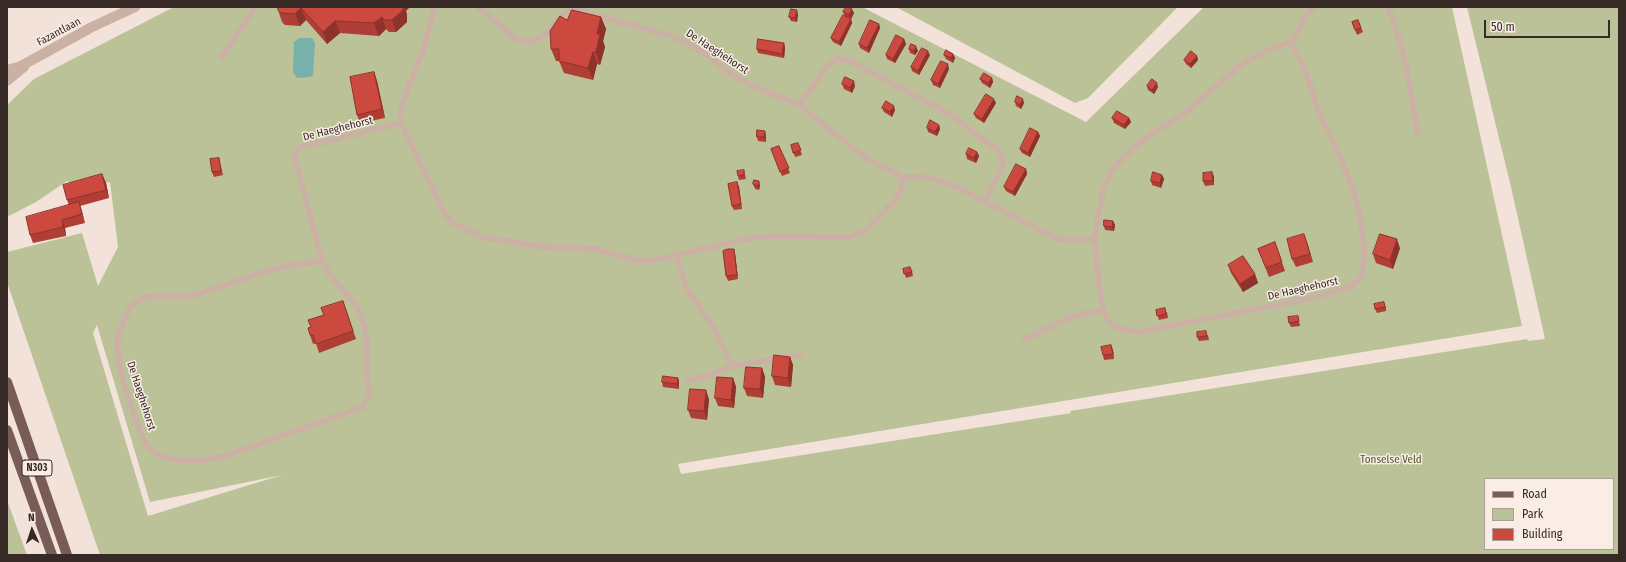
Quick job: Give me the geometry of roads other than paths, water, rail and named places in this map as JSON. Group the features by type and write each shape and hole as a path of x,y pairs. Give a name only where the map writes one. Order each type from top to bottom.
{"main road":[{"name":"N303","path":"7,382 67,555"},
{"name":"N303","path":"7,430 52,555"}],"street":[{"name":"Fazantlaan","path":"7,70 21,66 92,27 135,7"},
{"name":"Fazantlaan","path":"7,81 38,57"}],"lane":[{"path":"222,57 255,7"},
{"path":"432,7 433,14 423,50 402,104 400,114 401,123 444,214 452,223 484,237 544,247 595,249 635,260 655,260 676,256 750,238 773,236 850,237 865,231 896,199 902,188 901,178 916,177 935,179 961,189 1057,239 1094,239"},
{"name":"De Haeghehorst","path":"478,7 518,40 534,41 546,34 561,16 570,11 580,10 675,37 705,53 735,76 754,86 799,105 868,160 893,171 901,178"},
{"path":"1291,42 1306,16 1314,7"},
{"path":"1388,7 1394,22 1411,91 1418,134"},
{"name":"De Haeghehorst","path":"1291,42 1306,72 1319,113 1340,156 1354,192 1361,222 1365,258 1360,278 1353,285 1345,289 1313,298 1139,332 1122,330 1109,322 1103,310 1094,239 1103,189 1112,170 1131,150 1151,134 1185,113 1237,68 1261,53 1291,42"},
{"path":"799,105 829,64 839,58 850,60 955,117 978,137 998,150 1003,158 1003,166 985,201"},
{"name":"De Haeghehorst","path":"322,260 261,272 200,294 180,297 151,296 142,298 131,305 118,338 119,362 139,431 149,447 164,457 190,461 206,460 225,456 363,407 370,394 366,370 365,326 357,307 328,272 322,260 295,159 296,152 303,147 401,123"},
{"path":"676,256 688,291 714,328 732,366"},
{"path":"1025,338 1074,316 1103,310"},
{"path":"689,380 708,376 732,366 800,355"}],"water":[{"path":"299,38 312,38 315,43 313,75 310,77 297,78 293,72 294,42"}],"park label":[{"name":"Tonselse Veld","path":"1391,460"}]}
